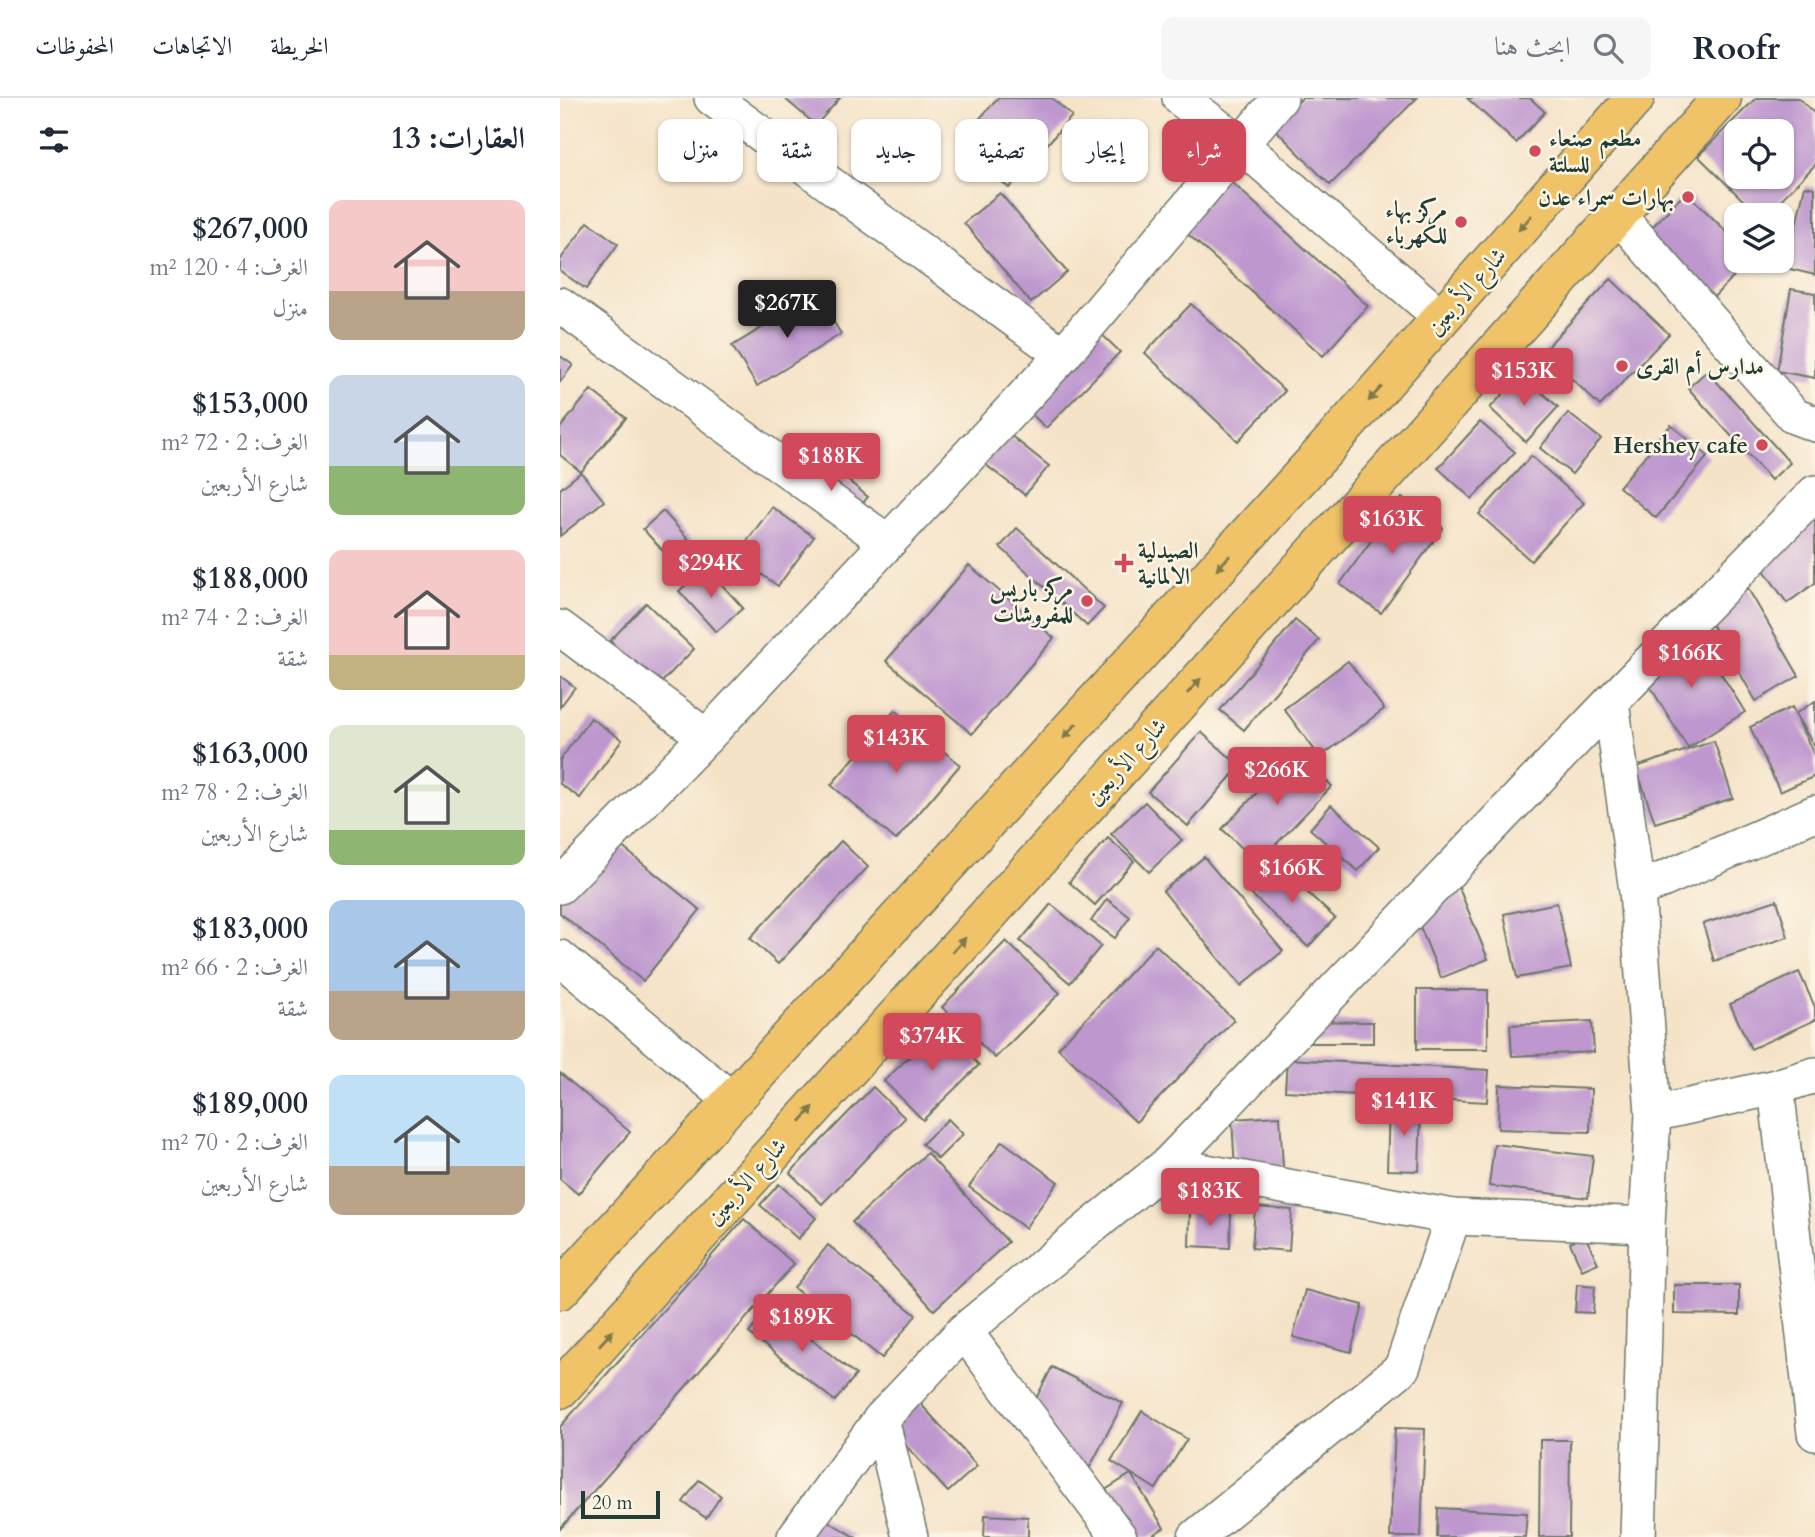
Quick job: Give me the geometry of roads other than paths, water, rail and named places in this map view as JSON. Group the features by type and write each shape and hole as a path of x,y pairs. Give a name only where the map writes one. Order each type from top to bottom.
{"main road":[{"name":"شارع الأربعين","path":"560,1290 1323,452 1635,98"},
{"path":"1692,132 1722,98"},
{"path":"1692,132 1742,98"},
{"name":"شارع الأربعين","path":"560,1389 1692,132"}],"street":[{"path":"712,98 1063,355"},
{"path":"1180,98 1207,119"},
{"path":"1246,137 1280,98"},
{"path":"1246,149 1442,318"},
{"path":"560,886 706,737 1063,355 1208,182"},
{"path":"1618,215 1794,416 1815,424"},
{"path":"560,305 887,542"},
{"path":"794,1537 881,1419 964,1331 1167,1165 1815,493"},
{"path":"560,628 706,737"},
{"path":"1611,702 1637,891 1653,1114 1638,1537"},
{"path":"1637,891 1815,813"},
{"path":"560,958 733,1101"},
{"path":"1653,1114 1776,1087 1815,1075"},
{"path":"1776,1087 1809,1321 1815,1433"},
{"path":"1167,1165 1453,1217 1647,1225"},
{"path":"1196,1537 1402,1368 1453,1217"},
{"path":"964,1331 1119,1537"},
{"path":"881,1419 910,1537"}],"place":[{"name":"مطعم صنعاء للسلتة","path":"1535,151"},
{"name":"بهارات سمراء عدن","path":"1688,197"},
{"name":"مركز بهاء للكهرباء","path":"1461,222"},
{"name":"مدارس أم القرى","path":"1622,366"},
{"name":"Hershey cafe","path":"1762,445"},
{"name":"الصيدلية الالمانية","path":"1124,563"},
{"name":"مركز باريس للمفروشات","path":"1087,601"}]}
